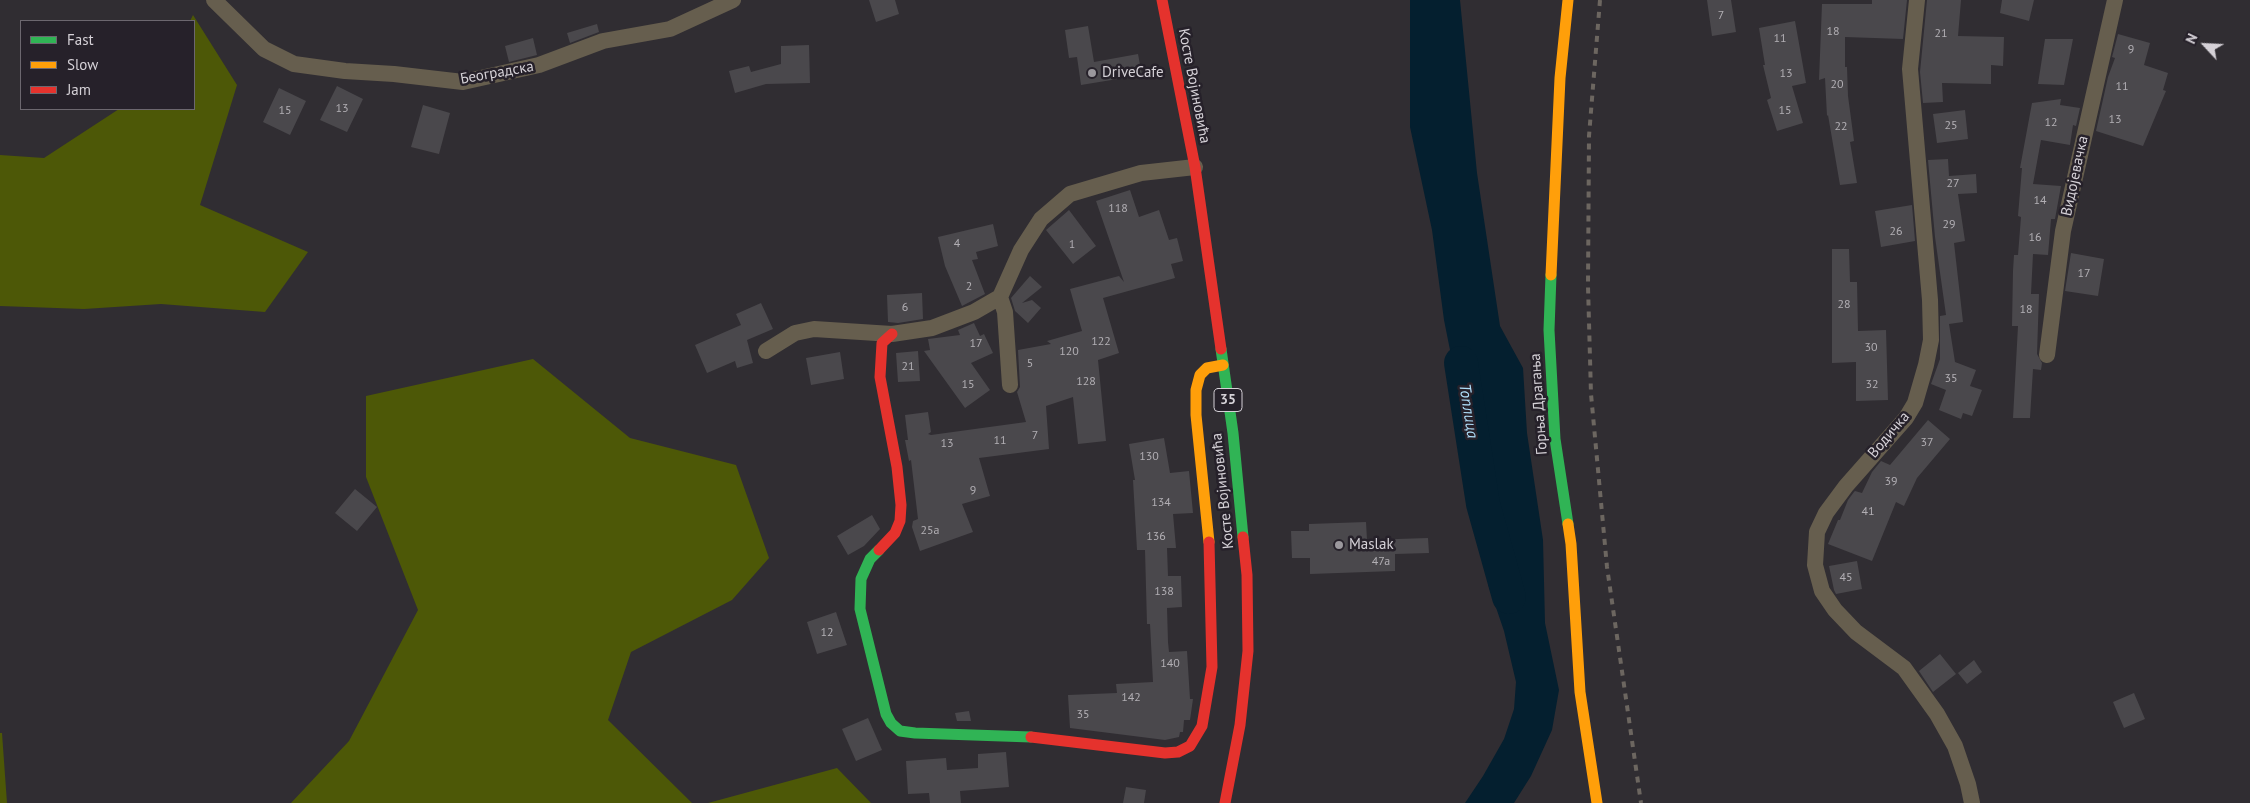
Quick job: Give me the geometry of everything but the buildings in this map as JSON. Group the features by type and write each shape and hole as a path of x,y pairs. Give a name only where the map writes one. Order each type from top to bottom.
{"street":[{"name":"Београдска","path":"214,0 264,49 294,64 463,82 539,65 603,41 670,29 733,0"},
{"name":"Косте Војиновића","path":"1162,0 1194,167 1233,433 1247,575 1249,628 1240,725 1226,803"},
{"name":"Горња Драгања","path":"1568,0 1560,78 1552,224 1549,330 1554,439 1571,544 1580,692 1597,803"},
{"name":"Водичка","path":"1917,0 1910,70 1930,300 1931,340 1921,388 1915,404 1906,418 1846,486 1826,513 1817,532 1815,565 1822,591 1835,610 1856,632 1904,668 1937,714 1955,746 1968,784 1972,803"},
{"name":"Видојевачка","path":"2047,355 2064,231 2115,0"},
{"path":"766,351 795,333 814,329 892,334 932,328 974,312 1000,297 1021,250 1041,219 1070,194 1141,173 1194,167"},
{"path":"1000,297 1006,312 1010,385"},
{"path":"892,334 882,343 880,377 897,467 901,505 900,522 895,534 870,559 861,579 860,609 886,714 891,723 900,732 1017,735 1165,753 1178,752 1190,746 1196,739 1202,726 1212,667 1210,556 1196,416 1196,390 1200,375 1207,368 1223,365"}],"green space":[{"path":"193,15 237,85 200,205 308,252 265,312 161,304 84,309 0,306 0,155 44,158 117,110 195,110 195,20 190,20"},
{"path":"533,359 630,438 736,465 769,558 732,600 631,652 608,720 692,803 291,803 349,741 418,610 366,477 366,396"},
{"path":"0,733 2,733 7,803 0,803"},
{"path":"837,768 871,803 708,803"}],"water":[{"path":"1410,0 1460,0 1477,173 1500,326 1523,368 1527,433 1543,540 1545,623 1559,690 1552,730 1531,776 1514,803 1465,803 1504,739 1514,709 1516,682 1504,631 1488,584 1499,546 1490,493 1475,426 1456,380 1444,320 1432,230 1410,127"}],"waterway":[{"name":"Топлица","path":"1461,363 1483,504 1509,597"}],"railway":[{"path":"1600,0 1589,136 1588,286 1591,394 1607,567 1641,803"}],"traffic: fast":[{"path":"1551,275 1549,330 1555,439 1568,524"},
{"path":"1221,349 1233,433 1243,537"},
{"path":"879,550 870,559 861,579 860,609 886,714 891,723 900,731 915,733 1031,737"}],"traffic: slow":[{"path":"1551,275 1560,78 1568,0"},
{"path":"1209,542 1196,415 1196,390 1200,375 1207,368 1223,365"},
{"path":"1568,524 1571,544 1580,692 1597,803"}],"traffic: jam":[{"path":"1162,0 1195,167 1221,349"},
{"path":"879,550 895,533 900,521 901,505 897,467 880,377 882,343 892,334"},
{"path":"1225,803 1240,725 1248,651 1247,575 1243,537"},
{"path":"1031,737 1165,753 1178,752 1190,746 1202,726 1212,667 1209,542"}],"place":[{"name":"DriveCafe","path":"1092,73"},
{"name":"Maslak","path":"1339,545"}]}
